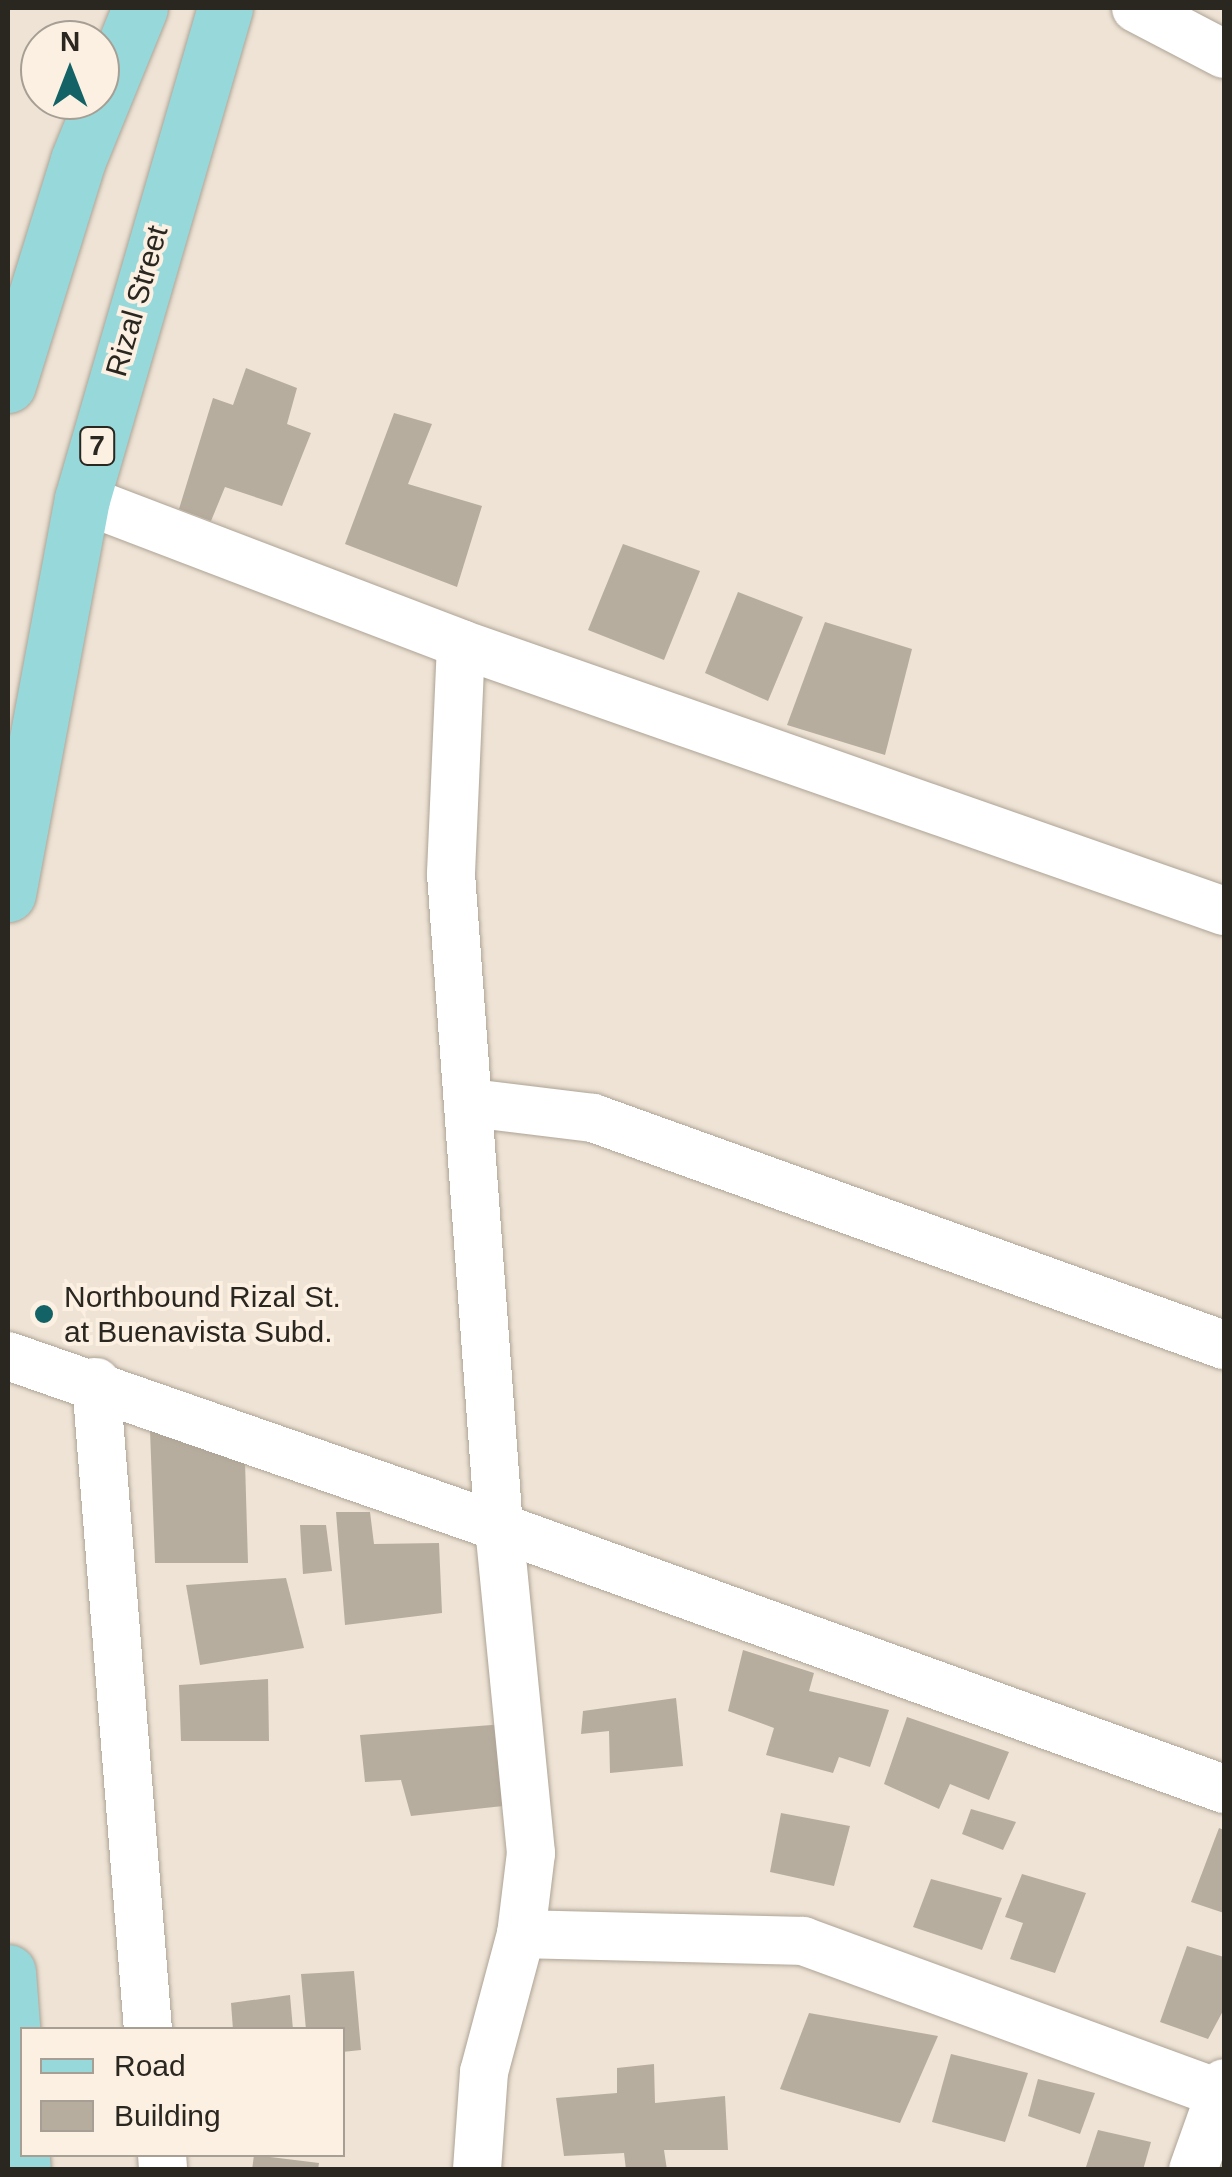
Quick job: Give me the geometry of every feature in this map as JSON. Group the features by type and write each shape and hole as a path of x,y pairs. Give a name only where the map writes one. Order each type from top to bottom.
{"main road":[{"path":"8,385 78,160 140,8"},
{"name":"Rizal Street","path":"10,861 82,499 225,8"},
{"path":"8,1972 20,2130"}],"street":[{"path":"1136,8 1224,54"},
{"path":"82,499 462,644 1224,911"},
{"path":"462,644 451,874 471,1103 499,1527 529,1791 521,1934 484,2072 476,2170"},
{"path":"471,1103 593,1118 1224,1344"},
{"path":"8,1356 96,1382 1224,1789"},
{"path":"96,1382 107,1608 148,2027"},
{"path":"521,1934 803,1941 1223,2090 1194,2170"}],"building":[{"path":"246,368 297,388 287,424 311,433 282,506 225,487 211,521 179,509 213,398 233,405"},
{"path":"394,413 432,424 408,484 482,506 457,587 345,544"},
{"path":"623,544 700,571 664,660 588,630"},
{"path":"738,592 803,617 768,701 705,673"},
{"path":"825,622 912,649 885,755 787,725"},
{"path":"150,1430 245,1462 248,1563 155,1563"},
{"path":"336,1512 370,1512 374,1544 439,1543 442,1613 345,1625"},
{"path":"300,1525 326,1525 332,1571 303,1574"},
{"path":"286,1578 304,1648 200,1665 186,1585"},
{"path":"743,1650 814,1673 809,1691 889,1710 870,1767 839,1757 833,1773 766,1755 774,1728 728,1711"},
{"path":"268,1679 269,1741 181,1741 179,1685"},
{"path":"676,1698 683,1766 610,1773 609,1731 581,1734 583,1711"},
{"path":"907,1717 1009,1752 989,1800 950,1784 939,1809 884,1784"},
{"path":"505,1724 512,1805 411,1816 401,1780 365,1782 360,1735"},
{"path":"971,1809 1016,1822 1003,1850 962,1834"},
{"path":"781,1813 850,1826 834,1886 770,1872"},
{"path":"1219,1828 1224,1830 1224,1913 1191,1902"},
{"path":"1022,1874 1086,1893 1055,1973 1010,1959 1023,1923 1005,1917"},
{"path":"931,1879 1002,1898 982,1950 913,1927"},
{"path":"1187,1946 1224,1957 1224,2009 1208,2039 1160,2022"},
{"path":"354,1971 361,2050 345,2052 345,2027 306,2027 301,1974"},
{"path":"290,1995 293,2027 233,2027 231,2003"},
{"path":"809,2013 938,2036 900,2123 780,2089"},
{"path":"951,2054 1028,2073 1005,2142 932,2122"},
{"path":"654,2064 655,2103 725,2096 728,2150 664,2150 667,2170 626,2170 624,2153 564,2156 556,2098 617,2093 617,2068"},
{"path":"1038,2079 1095,2093 1080,2134 1028,2116"},
{"path":"1098,2130 1151,2142 1143,2170 1085,2170"},
{"path":"254,2157 319,2163 318,2170 252,2170"}],"place":[{"name":"Northbound Rizal St. at Buenavista Subd.","path":"44,1314"}]}
